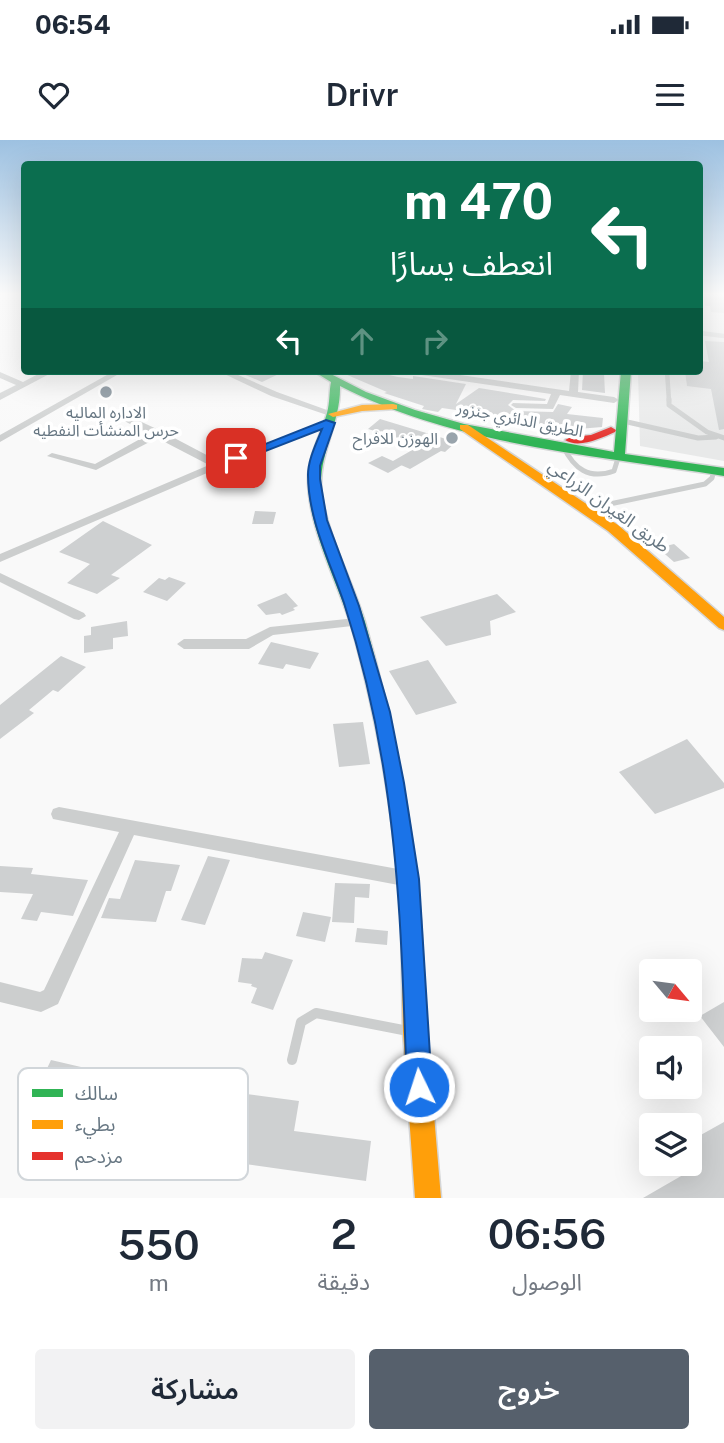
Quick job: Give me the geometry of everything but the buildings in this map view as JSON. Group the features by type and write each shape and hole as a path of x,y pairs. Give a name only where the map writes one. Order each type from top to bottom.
{"street":[{"path":"0,375 23,385"},
{"path":"2,395 43,375"},
{"path":"0,439 113,375"},
{"path":"231,375 331,418"},
{"path":"573,393 575,375"},
{"path":"616,375 616,442"},
{"path":"616,442 625,375"},
{"path":"489,376 614,400"},
{"path":"332,377 337,398 314,466 314,479 321,520 356,622 388,747 409,879 415,1032 428,1198"},
{"name":"الطريق الدائري جنزور","path":"332,377 393,407 464,427 565,443 616,442 721,469"},
{"name":"الطريق الدائري جنزور","path":"332,377 417,409 565,443"},
{"path":"516,405 550,407 557,391"},
{"path":"0,558 331,418 362,408 393,407"},
{"path":"118,414 217,466"},
{"name":"طريق الغيران الزراعي","path":"464,427 586,509 643,552 724,625"},
{"path":"52,456 96,467 158,433"},
{"path":"495,450 494,442 510,436"},
{"path":"565,443 593,438 616,442"},
{"name":"الطريق الدائري جنزور","path":"616,442 721,469"},
{"path":"0,577 79,616"},
{"path":"184,645 248,644 270,631 356,622"},
{"path":"59,814 409,879"},
{"path":"0,992 41,1002 51,997 129,828"}],"lane":[{"path":"667,375 669,405 678,414 717,437"},
{"path":"565,443 570,464 580,472 593,475 614,471 616,442 724,438"},
{"path":"586,509 705,484 721,469"},
{"path":"292,1060 301,1022 316,1013 415,1032"}],"shaded area":[{"path":"703,342 724,342 724,461 640,446 638,375 703,375"}],"traffic: fast":[{"path":"326,375 363,394 462,427 515,439 724,472"},
{"path":"619,455 626,375"},
{"path":"335,383 333,409 317,455 314,480 316,497 324,529 353,607 383,723 404,842 411,921"}],"traffic: slow":[{"path":"333,414 362,408 393,407"},
{"path":"464,427 613,528 724,625"},
{"path":"411,921 415,1032 428,1198"}],"traffic: jam":[{"path":"571,440 593,438 611,430"}],"place":[{"name":"الاداره الماليه حرس المنشأت النفطيه","path":"106,392"},
{"name":"الهوزن للافراح","path":"452,438"}],"route":[{"path":"236,458 329,423 314,466 314,479 321,520 352,606 381,712 395,783 409,879 419,1087"}]}
